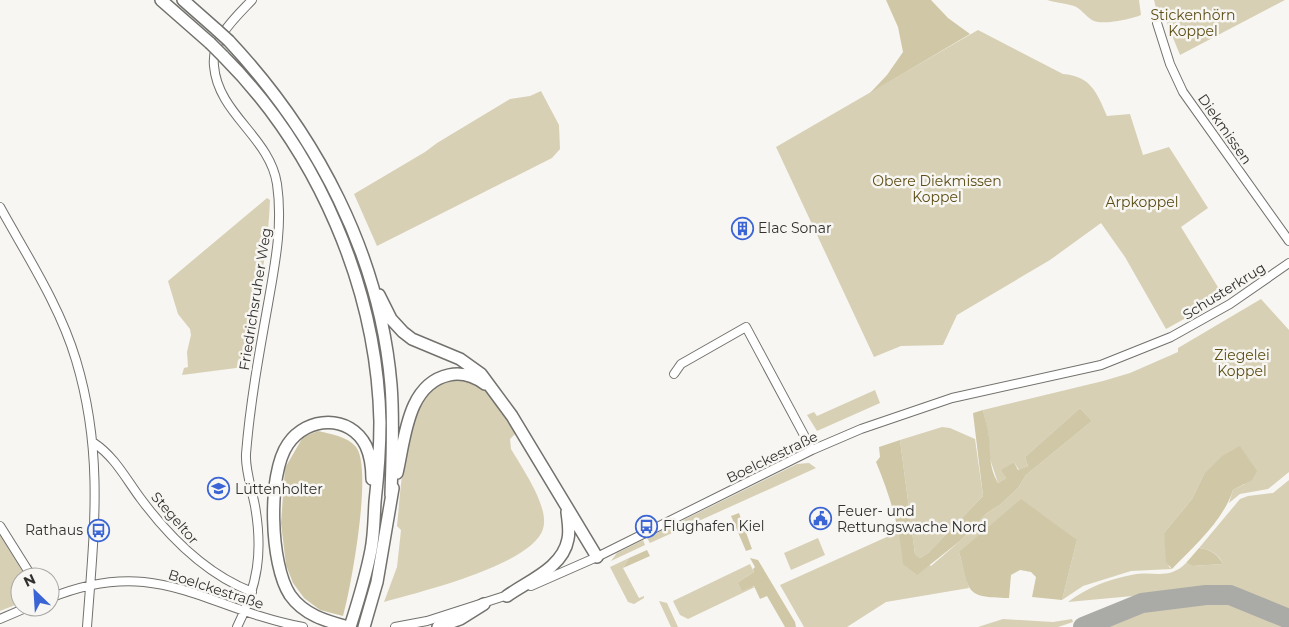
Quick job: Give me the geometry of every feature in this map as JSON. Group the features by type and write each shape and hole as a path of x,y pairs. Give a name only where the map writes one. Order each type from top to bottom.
{"highway":[{"path":"160,0 210,43 253,88 298,152 323,195 350,262 370,339 377,383 380,422 379,469 376,500 371,548 356,610 349,627 314,616 306,611 290,594 282,577 276,548 275,503 278,469 285,449 295,436 314,424 332,422 350,428 366,446 370,457 376,500"},
{"path":"183,0 229,41 260,75 309,144 340,200 370,278 391,319 412,339 451,355 475,368 496,393 596,557"},
{"path":"370,278 385,344 391,384 393,424 391,495"},
{"path":"364,627 377,582 391,495 409,421 416,402 424,389 437,379 458,374 475,378 496,393"},
{"path":"506,596 550,568 560,558 568,538 567,510"},
{"path":"438,627 460,619 484,604"}],"street":[{"name":"Friedrichsruher Weg","path":"238,627 252,592 260,536 246,456 257,370 278,245 280,218 277,182 272,168 262,146 225,102 217,81 213,57 218,42 229,24 252,0"},
{"name":"Diekmissen","path":"1157,23 1170,64 1183,92 1289,242"},
{"path":"0,207 55,307 76,358 91,421 94,443 95,525 87,627"},
{"name":"Schusterkrug","path":"1171,338 1230,304 1289,263"},
{"path":"674,374 681,364 746,327 812,450"},
{"name":"Boelckestraße","path":"395,627 428,621 506,596 596,557 812,450 861,429 952,398 1101,365 1171,338"},
{"name":"Stegeltor","path":"94,443 107,452 154,517 188,554 240,587 252,592"},
{"path":"0,526 26,567"},
{"name":"Boelckestraße","path":"60,594 91,583 128,581 165,584 245,611 303,627"}],"green space":[{"path":"1047,0 1139,0 1141,15 1116,21 1096,22 1074,6"},
{"name":"Stickenhörn Koppel","path":"1154,0 1285,0 1180,55 1165,18 1159,20"},
{"name":"Obere Diekmissen Koppel","path":"978,30 1063,74 1073,75 1087,82 1096,93 1107,116 1130,114 1143,155 1169,147 1208,208 1181,227 1224,297 1166,329 1125,257 1101,223 1050,260 957,315 943,345 901,346 874,357 776,147"},
{"path":"541,91 559,125 560,149 552,158 377,246 354,194 510,99 530,96"},
{"path":"267,198 270,200 264,263 244,367 182,375 184,368 188,367 187,352 191,335 190,329 178,314 168,281"},
{"name":"Ziegelei Koppel","path":"1261,299 1289,330 1289,472 1268,489 1240,494 1229,503 1233,490 1245,484 1204,474 1192,499 1164,533 1169,567 1172,569 1131,571 1083,586 1062,600 1077,540 959,552 969,588 886,602 847,627 804,627 780,585 900,531 902,546 931,566 960,541 987,513 1001,504 1018,488 1026,475 1092,421 1080,408 1025,457 1028,466 1019,470 1014,462 1002,470 1006,478 998,483 989,456 989,437 983,410 1130,373 1178,352 1178,348"},
{"path":"460,378 482,386 494,397 516,433 510,439 511,449 539,499 544,520 543,529 534,542 518,554 497,565 447,584 384,602 397,567 401,530 397,526 403,472 410,430 416,412 424,397 434,386 443,381"},
{"path":"875,390 880,403 817,431 807,415 814,412 817,416"},
{"path":"942,427 950,428 975,439 983,496 928,553 920,558 915,554 900,440"},
{"path":"809,463 816,468 650,543 647,538 797,464"},
{"path":"1289,480 1289,613 1242,592 1219,588 1068,602 1090,588 1122,577 1173,572 1186,563 1192,566 1223,564 1214,553 1199,548 1240,499 1248,496 1273,493"},
{"path":"0,535 20,567 10,567 10,607 0,611"},
{"path":"818,538 825,555 791,570 784,553"},
{"path":"643,540 645,545 611,561 617,553"},
{"path":"629,558 623,568 639,598 644,596 644,598 634,604 628,602 610,567"},
{"path":"750,564 754,572 738,582 755,587 688,619 680,615 673,601"},
{"path":"659,601 667,603 678,627 671,627"},
{"path":"1211,601 1229,603 1289,627 1105,627 1144,610"},
{"path":"1003,619 1053,622 1072,619 1073,622 1058,627 978,627"}],"shaded area":[{"path":"886,0 931,0 948,18 970,34 870,93 887,75 903,52 898,27"},
{"path":"1080,408 1092,421 1026,475 1018,488 1001,504 987,513 960,541 917,575 903,564 894,512 876,462 880,457 879,447 900,440 915,554 920,558 928,553 983,496 973,413 983,410 989,434 991,466 998,483 1006,478 1001,470 1014,462 1018,470 1028,466 1025,457"},
{"path":"318,431 348,440 356,447 361,459 362,478 359,529 351,581 343,616 320,610 304,598 293,583 286,565 281,523 285,468 303,437"},
{"path":"1240,446 1257,471 1252,480 1233,490 1215,523 1172,569 1166,562 1164,533 1192,499 1204,474 1222,456"},
{"path":"1021,499 1077,540 1062,600 1032,597 1036,577 1031,572 1020,570 1011,575 1009,598 976,594 968,584 959,552"},
{"path":"739,513 752,549 746,551 731,516"},
{"path":"1199,548 1213,553 1223,564 1192,566 1186,563"},
{"path":"647,550 650,556 623,568 629,558"},
{"path":"750,558 758,560 795,622 796,627 785,627 767,596 760,599 754,586 742,591 738,582 754,572 753,569 755,567"}],"taxiway":[{"path":"1083,627 1142,603 1206,595 1230,595 1289,619"}],"place":[{"name":"Elac Sonar","path":"742,228"},
{"name":"Lüttenholter","path":"219,489"},
{"name":"Feuer- und Rettungswache Nord","path":"821,519"},
{"name":"Flughafen Kiel","path":"647,526"},
{"name":"Rathaus","path":"99,530"}],"park label":[{"name":"Arpkoppel","path":"1142,202"}]}
